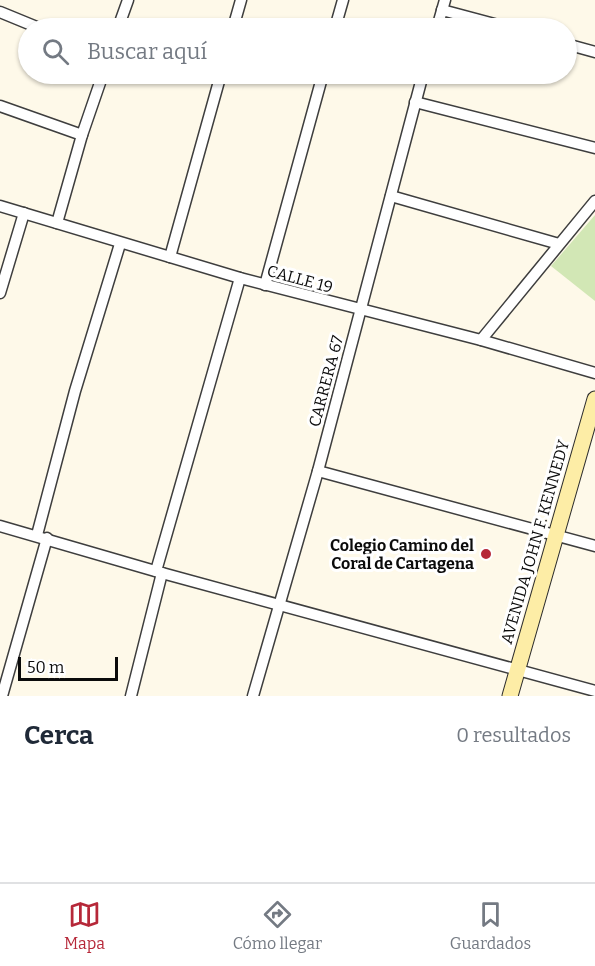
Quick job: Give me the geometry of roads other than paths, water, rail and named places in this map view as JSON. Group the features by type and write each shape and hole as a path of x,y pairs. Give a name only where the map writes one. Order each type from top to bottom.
{"street":[{"path":"122,18 128,0"},
{"path":"236,18 241,0"},
{"path":"338,18 343,0"},
{"path":"444,5 481,18"},
{"path":"0,12 18,19"},
{"path":"577,47 595,52"},
{"path":"57,223 81,135 99,84"},
{"path":"170,257 218,84"},
{"path":"265,285 320,84"},
{"name":"CARRERA 67","path":"253,696 318,471 420,84"},
{"path":"415,102 595,148"},
{"path":"0,106 81,135"},
{"path":"391,196 559,244"},
{"path":"481,340 595,201"},
{"name":"CALLE 19","path":"0,206 120,244 240,278 481,340 595,373"},
{"path":"0,293 24,213"},
{"path":"2,696 42,537 75,391 120,244"},
{"path":"131,696 159,572 240,278"},
{"name":"AVENIDA JOHN F. KENNEDY","path":"510,696 595,399"},
{"path":"318,471 595,546"},
{"path":"0,526 159,572 595,691"}],"place":[{"name":"Colegio Camino del Coral de Cartagena","path":"486,554"}]}
